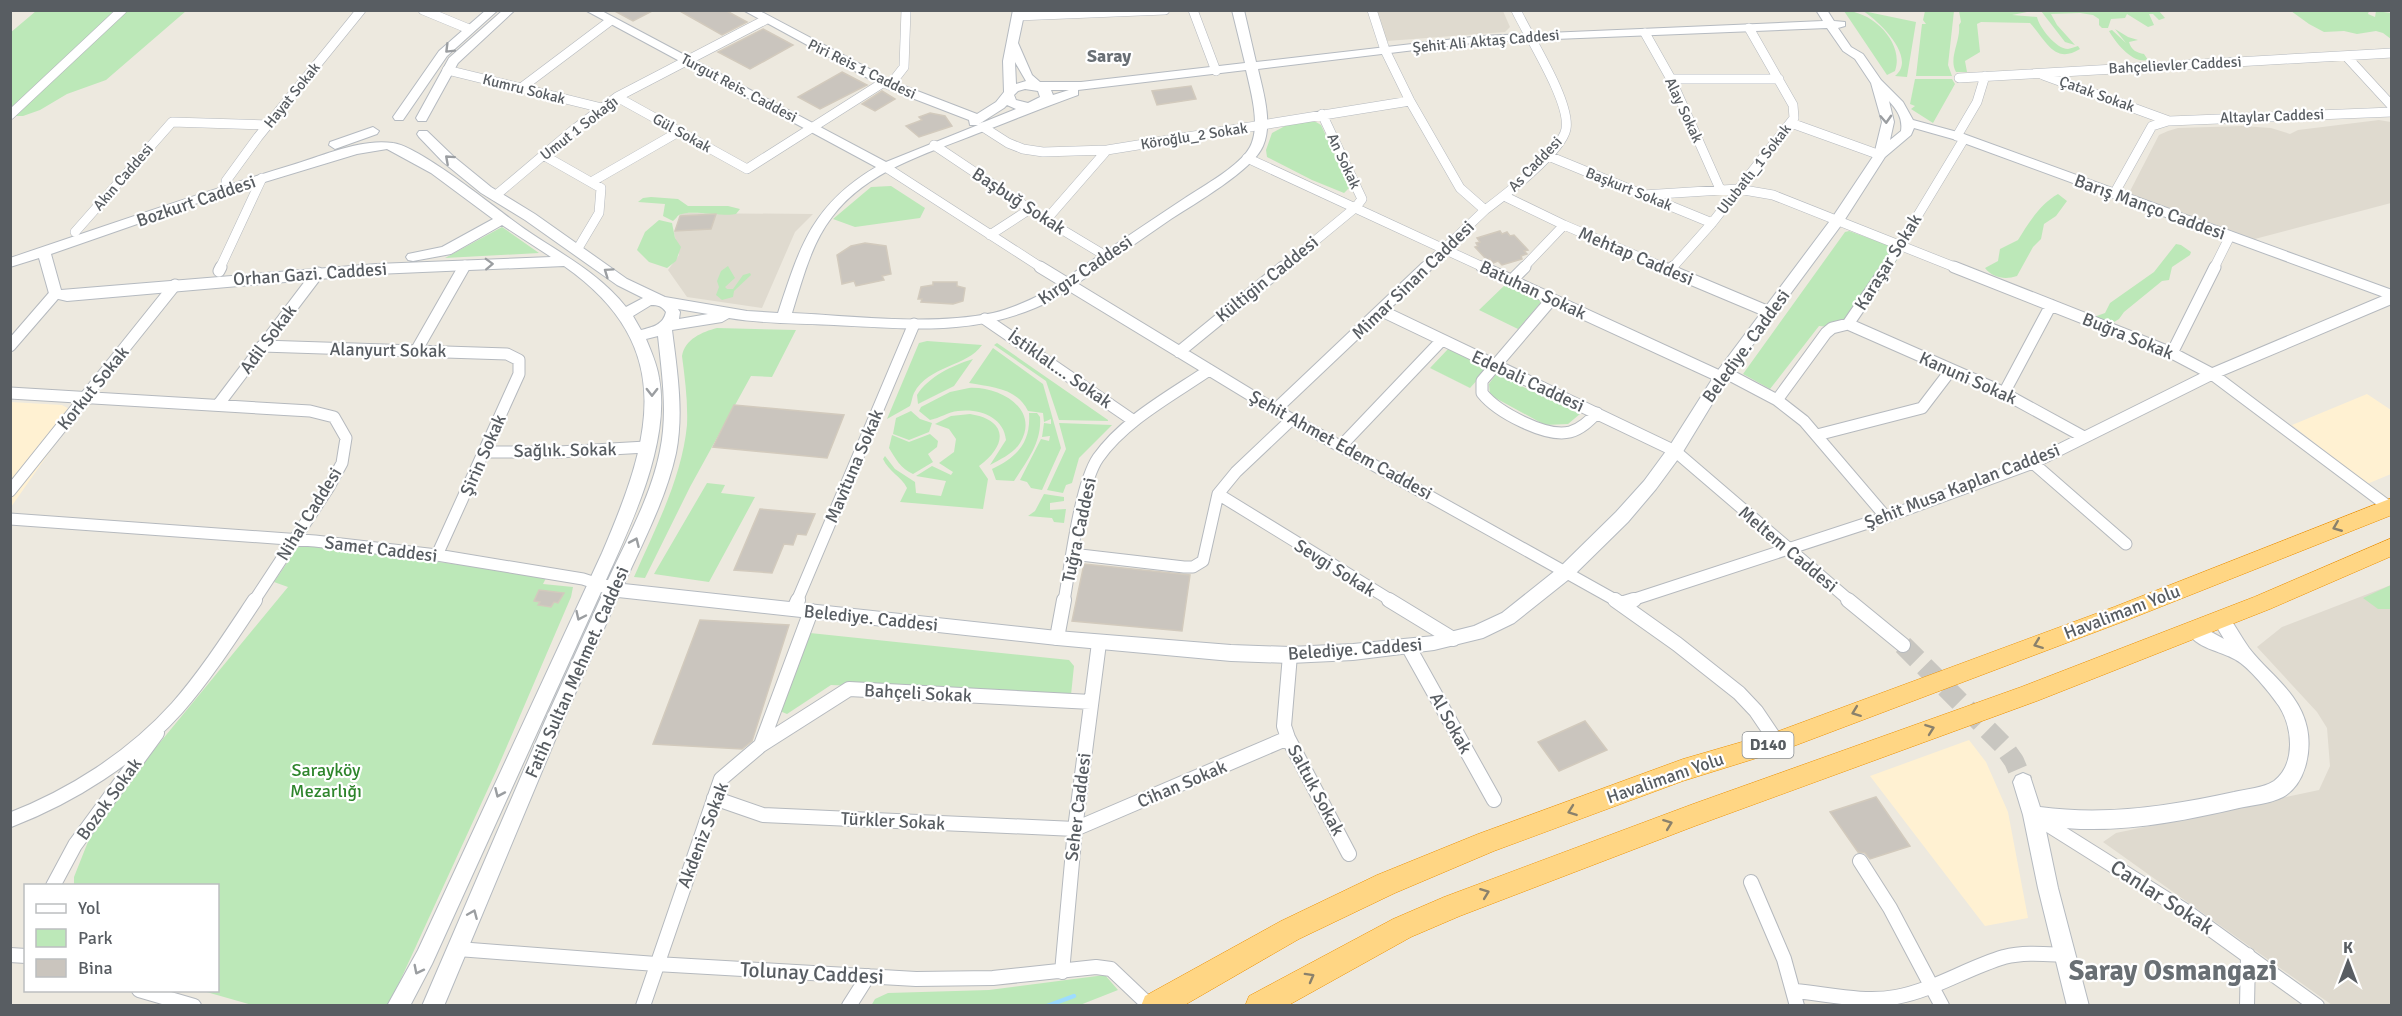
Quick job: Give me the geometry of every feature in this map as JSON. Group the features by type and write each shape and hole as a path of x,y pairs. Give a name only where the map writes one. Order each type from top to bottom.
{"highway":[{"name":"Havalimanı Yolu","path":"1155,1005 1290,930 1487,842 1683,770 1777,742 2122,613 2390,506"},
{"name":"D140","path":"1258,1005 1402,928 1453,906 1693,815 2029,694 2195,630 2391,546"}],"street":[{"path":"10,116 122,10"},
{"name":"Hayat Sokak","path":"225,181 268,124 361,10"},
{"path":"423,10 469,29"},
{"path":"399,117 443,54 493,10"},
{"path":"422,118 447,70 464,49 510,10"},
{"name":"Turgut Reis. Caddesi","path":"590,10 887,168"},
{"name":"Piri Reis 1 Caddesi","path":"748,10 887,83 980,123"},
{"path":"812,128 887,83 904,67 906,10"},
{"path":"1013,44 1027,76 1046,91 1047,96 1037,105 1015,104 1011,102 1009,93 1009,61 1018,13 1165,10"},
{"path":"1193,10 1216,71"},
{"path":"1238,10 1262,125"},
{"name":"Mimar Sinan Caddesi","path":"1275,410 1382,311 1485,210 1460,188 1410,101 1385,50 1372,10"},
{"name":"As Caddesi","path":"1485,210 1504,196 1559,143 1566,128 1566,121 1553,82 1516,10"},
{"path":"1821,10 1858,49 1859,57"},
{"path":"1831,10 1847,49 1859,57 1876,83 1885,106 1888,122 1880,155"},
{"name":"Umut 1 Sokağı","path":"495,196 543,155 617,98 765,20"},
{"path":"521,88 610,21"},
{"name":"Şehit Ali Aktaş Caddesi","path":"980,123 1000,105 1009,93 1025,85 1081,86 1471,40 1836,24"},
{"path":"1798,26 1842,40"},
{"name":"Ulubatlı_1 Sokak","path":"1670,270 1712,223 1794,118 1793,105 1749,28"},
{"name":"Alay Sokak","path":"1645,33 1671,79 1720,189"},
{"name":"Bahçelievler Caddesi","path":"1959,78 2391,53"},
{"path":"2346,56 2391,106"},
{"name":"Kumru Sokak","path":"447,70 602,108"},
{"name":"Çatak Sokak","path":"2039,73 2071,87 2155,115"},
{"name":"Karaşar Sokak","path":"1777,400 1826,333 1832,328 1848,324 1902,245 1961,137 1977,102 1985,76"},
{"path":"1671,79 1779,79"},
{"name":"Şehit Ali Aktaş Caddesi","path":"783,318 808,252 827,213 843,196 887,168 980,123 1088,89 1134,80"},
{"path":"1876,83 1897,102 1908,122 1909,130 1903,138 1880,155"},
{"name":"Gül Sokak","path":"617,98 747,169 812,128"},
{"name":"Köroğlu_2 Sokak","path":"980,123 1008,143 1023,149 1043,152 1107,150 1410,101"},
{"name":"Altaylar Caddesi","path":"2155,115 2169,121 2391,112"},
{"name":"An Sokak","path":"1322,114 1362,199 1356,207"},
{"path":"399,117 422,118 427,124 427,129 410,142 388,146 372,141 373,131 385,122 399,117"},
{"path":"2115,194 2152,126 2169,121"},
{"name":"Akın Caddesi","path":"75,232 172,122 268,124"},
{"name":"Barış Manço Caddesi","path":"1908,122 1961,137 2391,297"},
{"path":"1791,123 1880,155"},
{"name":"Kırgız Caddesi","path":"663,301 747,316 914,324 985,320 1024,309 1068,284 1216,183 1247,158 1258,145 1262,125"},
{"name":"Bozkurt Caddesi","path":"10,252 373,131"},
{"path":"593,181 680,131"},
{"path":"423,134 448,159 495,196 622,282 663,301"},
{"name":"Başbuğ Sokak","path":"937,144 1046,220 1106,256"},
{"name":"Bozkurt Caddesi","path":"10,263 262,178 355,150 388,146"},
{"name":"Fatih Sultan Mehmet. Caddesi","path":"388,146 414,155 502,219 567,261 601,289 625,315 637,336 648,366 653,390 646,447 604,586 554,722 433,1005"},
{"path":"1046,220 1107,150"},
{"path":"543,155 593,181 601,188 603,200 594,223 577,250"},
{"name":"Başkurt Sokak","path":"1546,155 1712,223"},
{"name":"Belediye. Caddesi","path":"604,586 1057,639 1231,653 1290,655 1353,652 1408,646 1478,633 1508,618 1567,570 1622,517 1675,451 1723,375 1837,221 1880,155"},
{"name":"Batuhan Sokak","path":"1247,158 1777,400 1799,416 1817,435 1886,517"},
{"name":"Şehit Ahmet Edem Caddesi","path":"887,168 1068,284 1275,410 1567,570 1621,604 1739,693 1756,711 1777,742"},
{"path":"219,271 262,178"},
{"name":"Buğra Sokak","path":"1643,195 1720,189 1738,189 1773,195 2172,353 2212,374 2390,506"},
{"name":"Mehtap Caddesi","path":"1504,196 1564,225 1769,312"},
{"name":"Kültigin Caddesi","path":"1179,352 1356,207"},
{"path":"990,235 1030,209"},
{"name":"Orhan Gazi. Caddesi","path":"55,294 67,296 175,285 434,255 473,237 502,219"},
{"path":"1512,280 1564,225"},
{"path":"2172,353 2230,236"},
{"path":"10,346 55,294 44,252"},
{"name":"Orhan Gazi. Caddesi","path":"55,294 78,285 219,271 567,261"},
{"path":"417,351 465,265"},
{"name":"Adil Sokak","path":"218,405 322,268"},
{"name":"Korkut Sokak","path":"10,491 175,285"},
{"name":"Şehit Musa Kaplan Caddesi","path":"1621,604 1886,517 2033,463 2212,374 2391,297"},
{"path":"1552,298 1482,381 1482,393 1487,401 1541,430 1559,434 1568,433 1588,423 1597,413"},
{"path":"625,315 638,305 663,301"},
{"name":"Fatih Sultan Mehmet. Caddesi","path":"398,1005 425,957 604,586 656,493 668,452 672,408 666,349 667,326 673,312 663,301"},
{"path":"2004,393 2051,305"},
{"name":"Edebali Caddesi","path":"1382,311 1675,451"},
{"name":"Kırgız Caddesi","path":"667,326 747,316"},
{"path":"666,349 678,334 702,320"},
{"name":"İstiklal.... Sokak","path":"985,320 1013,336 1134,421"},
{"name":"Mavituna Sokak","path":"803,610 914,324"},
{"name":"Kanuni Sokak","path":"1848,324 2004,393 2059,421 2084,437"},
{"path":"637,336 667,326"},
{"path":"1341,446 1442,340"},
{"name":"Alanyurt Sokak","path":"262,346 514,356"},
{"name":"Şirin Sokak","path":"437,555 519,374 519,360 514,356"},
{"name":"Tuğra Caddesi","path":"1057,639 1083,498 1096,460 1118,434 1134,421 1209,370"},
{"path":"1817,435 1922,408 1952,370"},
{"name":"Nihal Caddesi","path":"10,393 218,405 326,414 334,417 346,434 345,456 295,539 231,635 169,716 116,761 56,799 10,820"},
{"path":"1072,554 1184,567 1198,565 1203,561 1218,494 1236,472 1292,419"},
{"name":"Sağlık. Sokak","path":"485,452 559,452 646,447"},
{"name":"Meltem Caddesi","path":"1675,451 1787,549 1903,645"},
{"path":"2033,463 2126,544"},
{"name":"Sevgi Sokak","path":"1218,494 1453,639"},
{"name":"Samet Caddesi","path":"10,519 295,539 437,555 583,579 604,586"},
{"path":"761,745 803,610"},
{"path":"2033,815 2086,821 2176,814 2276,791 2287,783 2294,772 2300,742 2295,717 2278,690 2244,655 2221,619"},
{"path":"2195,630 2205,639 2244,655"},
{"name":"Seher Caddesi","path":"1062,972 1075,829 1099,643"},
{"name":"Al Sokak","path":"1408,646 1494,800"},
{"name":"Saltuk Sokak","path":"1290,655 1284,726 1288,738 1349,854"},
{"name":"Bahçeli Sokak","path":"761,745 849,689 1091,702"},
{"name":"Bozok Sokak","path":"54,884 75,845 169,716"},
{"name":"Cihan Sokak","path":"1075,829 1288,738"},
{"name":"Akdeniz Sokak","path":"643,1005 720,778 761,745"},
{"path":"2023,782 2033,815 2048,888 2078,1005"},
{"name":"Türkler Sokak","path":"714,798 763,815 1075,829"},
{"name":"Canlar Sokak","path":"2033,815 2148,887 2248,955 2316,1005"},
{"path":"1860,861 1890,908 1942,1005"},
{"path":"1751,882 1778,944 1796,998 1895,997 1932,988 2003,958 2032,953 2064,955"},
{"name":"Tolunay Caddesi","path":"458,949 656,964 868,976 977,979 1096,967 1111,969 1150,1005"},
{"path":"2247,1005 2248,955"},
{"path":"849,1005 868,976"},
{"path":"142,992 160,1002 194,1005"}],"shaded area":[{"path":"1373,11 1503,11 1510,27 1505,32 1387,41 1381,40"},
{"path":"2379,120 2391,122 2391,203 2251,240 2128,195 2159,135 2178,128 2242,126 2271,128 2290,134 2298,130"},
{"path":"681,213 813,214 795,232 762,308 687,297 668,270 679,255 674,233"},
{"path":"2367,394 2391,410 2391,474 2367,484 2292,425"},
{"path":"11,402 62,405 77,413 11,507"},
{"path":"2391,585 2391,1005 2332,1005 2103,842 2116,833 2319,790 2330,766 2327,728 2317,712 2257,647 2282,627"},
{"path":"1969,740 1986,762 2008,812 2028,918 1985,926 1870,776"}],"green space":[{"path":"36,11 186,11 106,80 67,94 40,110 23,116 11,116 10,33"},
{"path":"1844,11 1865,16 1883,30 1895,49 1897,60 1895,71 1887,75"},
{"path":"1863,11 1916,22 1907,77 1895,76 1901,68 1902,60 1899,50 1878,22"},
{"path":"1925,11 1954,11 1948,65 1952,76 1916,76 1922,24 1926,24 1923,20"},
{"path":"1959,11 2032,11 2012,15 2037,17 2053,42 2063,48 2078,46 2080,49 2071,53 2057,52 2046,43 2030,23 1981,22 1977,24 1980,52 1965,61 1967,72 1956,72 1953,61 1961,22"},
{"path":"2041,11 2159,11 2165,18 2159,20 2153,14 2149,14 2154,25 2148,27 2127,14 2125,18 2111,19 2108,28 2102,28 2099,25 2099,19 2093,15 2051,14 2057,25 2075,45 2065,42"},
{"path":"2291,11 2369,11 2368,14 2375,17 2376,11 2391,13 2391,39 2376,31 2357,34 2344,31 2324,32"},
{"path":"2115,29 2138,40 2129,42 2131,47 2144,54 2148,60 2136,59 2125,52 2109,31 2112,30 2126,43"},
{"path":"1915,79 1952,79 1955,84 1933,123 1911,109 1915,106 1910,104"},
{"path":"1306,121 1321,125 1350,187 1344,193 1267,157 1266,150 1272,133 1285,126"},
{"path":"891,186 925,208 920,218 855,227 833,219 871,187"},
{"path":"2058,194 2067,201 2056,216 2044,224 2041,239 2033,247 2017,276 2000,277 1988,271 1985,268 1998,261 2000,249 2018,240 2040,209"},
{"path":"643,198 678,199 688,206 728,206 740,209 736,214 730,215 684,213 678,215 673,221 663,216 665,204 638,202"},
{"path":"659,220 672,223 675,238 681,247 676,261 667,268 649,262 637,250 645,232"},
{"path":"502,227 539,253 445,258"},
{"path":"1849,231 1904,251 1845,326 1841,328 1819,326 1770,389 1743,374 1845,232"},
{"path":"2176,244 2191,252 2172,267 2169,280 2162,281 2124,312 2119,319 2106,327 2094,317 2105,313 2110,303 2154,272"},
{"path":"728,266 735,278 725,287 727,289 733,289 743,275 750,273 751,275 734,291 733,297 722,300 716,295 719,287 717,281 721,271"},
{"path":"1506,284 1542,301 1518,329 1479,310"},
{"path":"717,328 796,330 772,377 751,376 690,487 645,578 634,577 674,484 680,464 687,425 682,356 684,350 695,337"},
{"path":"927,341 982,345 967,358 929,377 914,393 910,406 887,419 919,343"},
{"path":"997,343 1108,421 1059,420 1046,381 994,345"},
{"path":"993,348 1043,384 1061,448 1042,490 1031,488 1027,482 1020,480 1041,439 1049,441 1050,436 1042,437 1044,423 1051,424 1051,419 1044,422 1043,413 1028,411 1023,403 1011,393 969,383"},
{"path":"1448,349 1488,368 1470,388 1430,368"},
{"path":"973,359 954,386 918,404 917,395 934,377 949,368"},
{"path":"1496,374 1580,414 1568,424 1545,425 1490,395 1489,384"},
{"path":"980,388 1003,395 1021,410 1025,419 1025,431 1017,447 990,465 1006,440 1001,425 995,420 982,413 966,410 930,420 919,411 921,407 950,392"},
{"path":"911,411 920,419 932,423 929,432 909,440 893,434 896,418"},
{"path":"1029,413 1037,413 1040,417 1039,435 1033,451 1014,481 996,480 992,469 1015,454 1025,441 1028,433"},
{"path":"970,414 992,422 1000,434 995,450 979,466 988,479 983,509 900,502 907,488 883,459 885,456 895,469 915,482 916,493 941,496 946,481 916,476 932,466 951,475 953,472 939,463 954,452 956,439 949,429 935,424 951,416"},
{"path":"1059,423 1112,425 1079,458 1072,483 1066,485 1063,493 1047,490 1066,449"},
{"path":"930,434 938,441 937,447 928,454 933,462 913,474 902,466 889,448 892,435 909,442"},
{"path":"707,483 725,485 721,493 755,497 709,582 654,574"},
{"path":"1044,494 1064,497 1064,501 1050,503 1050,510 1066,509 1064,523 1054,522 1052,518 1028,516 1035,511"},
{"name":"Sarayköy Mezarlığı","path":"300,544 547,576 543,584 573,587 571,597 498,767 389,1005 252,1005 206,992 219,992 219,884 74,884 74,877 97,819 288,587 274,582"},
{"path":"2391,585 2391,609 2378,609 2363,598"},
{"path":"810,633 1069,660 1074,666 1071,695 831,685 787,714 775,709"},
{"path":"1105,975 1118,990 1080,1005 871,1006 875,999 888,993 989,990"}],"building":[{"path":"613,10 654,10 633,21"},
{"path":"678,10 725,10 747,22 722,35"},
{"path":"763,29 793,45 750,69 718,52"},
{"path":"842,72 867,85 820,109 798,97"},
{"path":"1191,86 1196,99 1157,105 1152,91"},
{"path":"882,91 895,99 875,111 862,104"},
{"path":"930,113 945,116 952,126 919,137 906,126 922,120 919,117"},
{"path":"716,214 711,229 675,231 680,216"},
{"path":"1500,231 1502,234 1507,232 1510,236 1514,235 1528,250 1524,251 1527,254 1521,256 1522,259 1502,265 1498,261 1493,263 1475,247 1478,246 1476,243 1480,242 1477,238"},
{"path":"865,243 886,246 891,274 882,276 884,280 856,286 854,281 842,284 837,255 851,246"},
{"path":"933,282 957,282 957,286 965,288 963,301 953,304 921,302 922,299 918,299 921,287 933,285"},
{"path":"734,405 844,415 827,458 713,447"},
{"path":"760,509 815,514 806,535 797,534 793,545 784,544 772,573 734,570"},
{"path":"1084,564 1190,575 1182,631 1072,621"},
{"path":"539,590 564,593 558,603 554,602 551,607 538,605 540,602 534,601"},
{"path":"700,620 789,625 752,741 742,749 653,744"},
{"path":"1585,721 1607,750 1559,771 1538,742"},
{"path":"1876,797 1910,846 1870,859 1865,853 1858,852 1830,812"}],"waterway":[{"path":"1047,1006 1074,996"}],"tunnel":[{"path":"1903,645 2002,744 2014,761 2023,782"}],"district":[{"name":"Saray","path":"1109,56"},
{"name":"Saray Osmangazi","path":"2173,971"}]}
